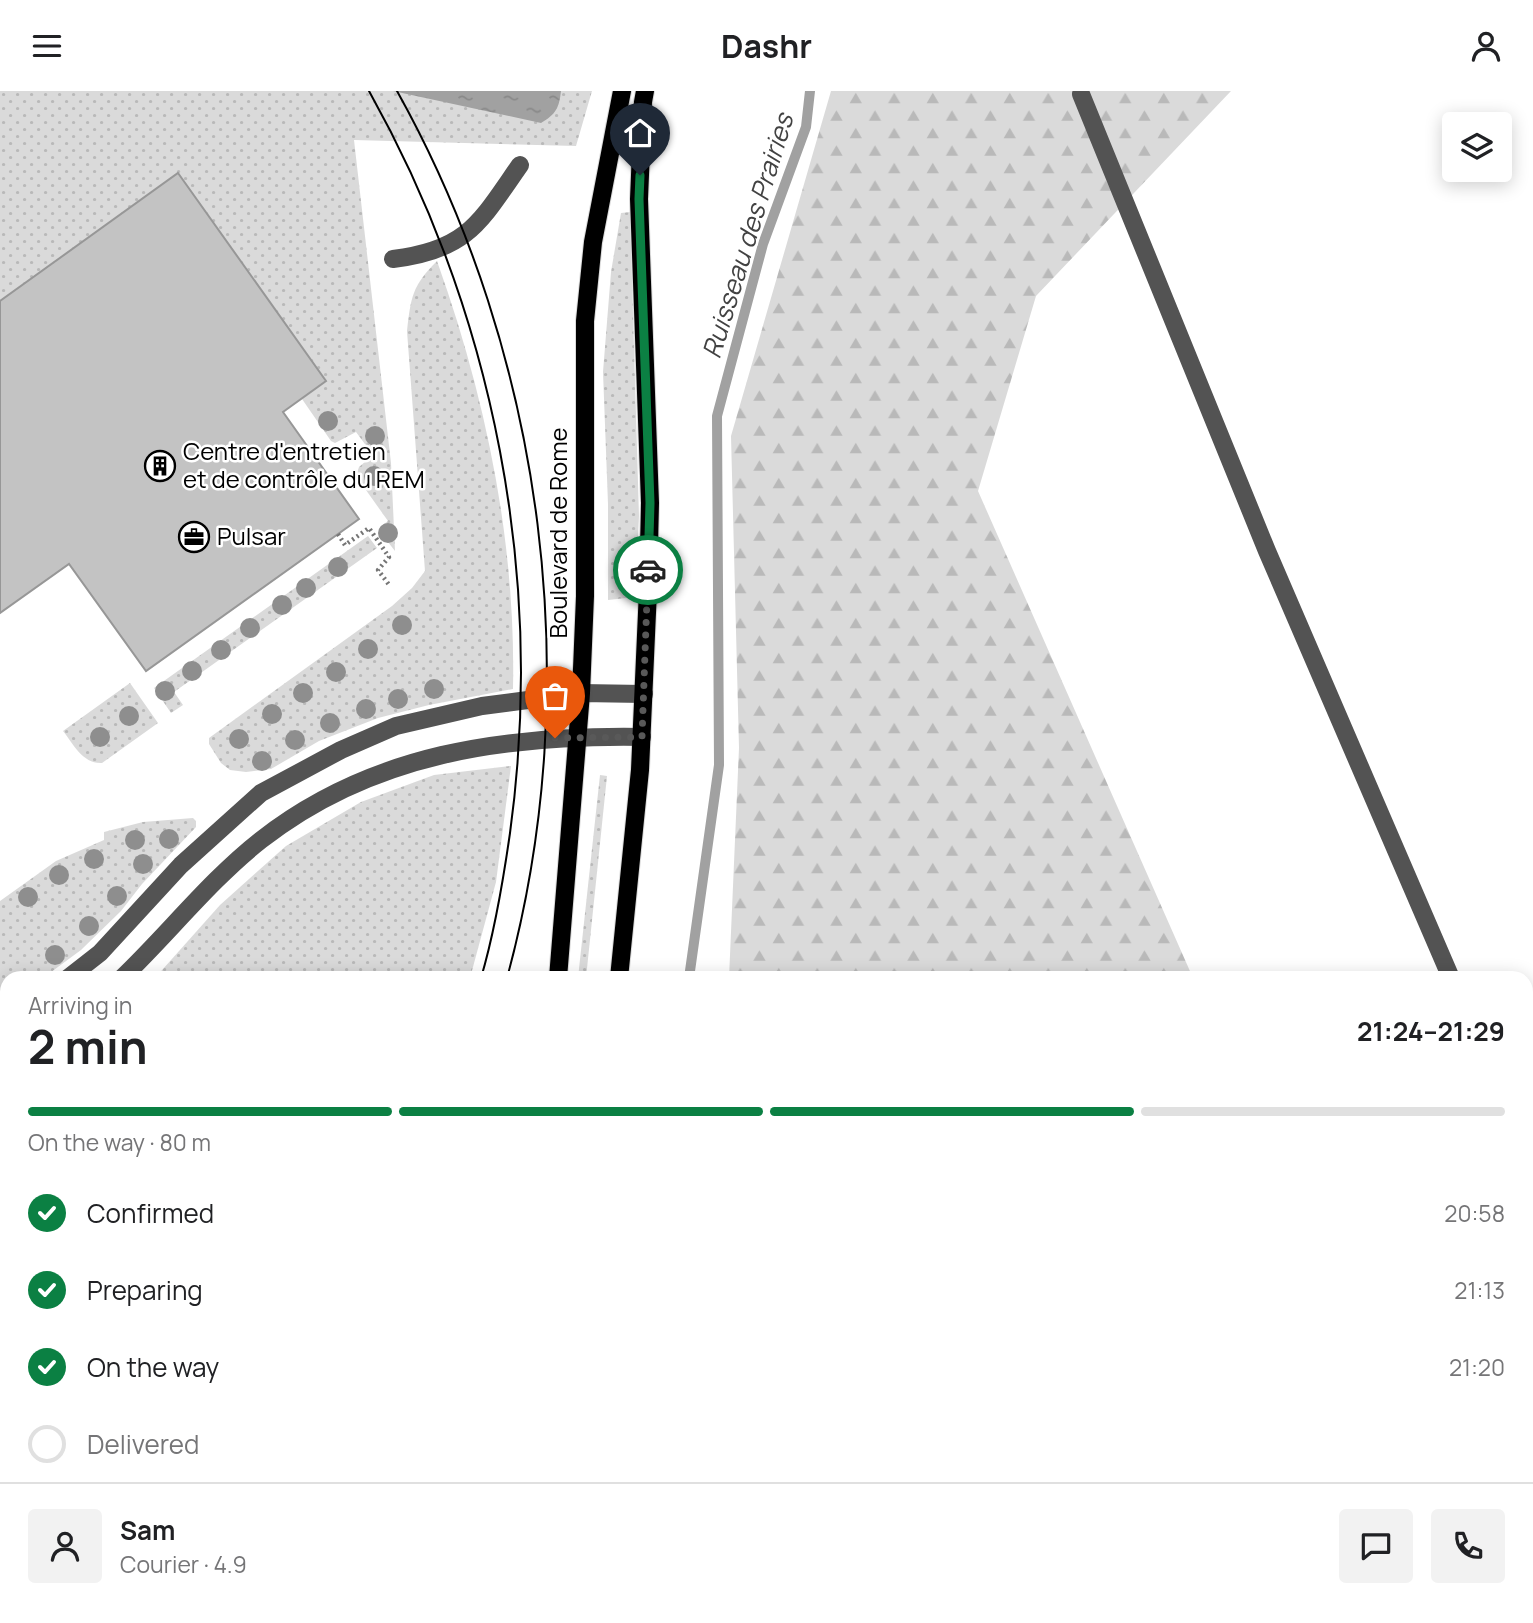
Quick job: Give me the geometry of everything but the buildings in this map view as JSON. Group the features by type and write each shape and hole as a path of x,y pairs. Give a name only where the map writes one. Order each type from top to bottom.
{"main road":[{"name":"Boulevard de Rome","path":"559,971 578,736 585,596 585,321 593,242 622,91"},
{"path":"620,971 642,737 650,503 639,199 645,91"}],"lane":[{"path":"1081,93 1267,551 1448,971"},
{"path":"393,259 421,256 452,244 476,226 520,165"},
{"path":"77,971 100,953 181,865 220,829 261,793 296,773 396,726 482,706 581,693 644,694"},
{"path":"129,971 261,840 309,807 374,775 447,753 493,744 578,736 642,737"}],"path":[{"path":"338,534 345,545 369,528 389,557 378,570 390,586"}],"green space":[{"path":"0,91 592,91 576,146 354,140 391,463 395,551 380,532 380,527 388,521 356,476 359,467 373,455 356,432 335,443 331,441 302,399 326,380 178,174 0,301"},
{"path":"831,91 1231,91 1036,296 978,491 1190,971 729,971 739,748 731,436"},
{"path":"630,212 639,516 635,597 608,600 608,504 603,372 611,272 621,213"},
{"path":"437,261 470,365 494,471 509,579 513,689 378,718 319,741 271,769 246,772 230,770 221,763 209,744 209,738 392,606 412,588 425,571 407,331 414,293 422,278"},
{"path":"368,536 377,548 174,692 183,705 171,713 154,688"},
{"path":"130,683 158,723 102,763 89,760 63,731"},
{"path":"511,766 496,882 472,971 161,971 220,905 286,846 361,802 434,775"},
{"path":"600,775 607,776 587,971 579,971"},
{"path":"193,818 196,827 142,884 121,911 81,950 52,971 0,971 0,901 56,861 104,840 104,832 143,822"}],"water":[{"path":"393,91 561,91 556,110 541,123"}],"waterway":[{"name":"Ruisseau des Prairies","path":"690,971 719,765 717,416 763,244 806,127 810,91"}],"tram line":[{"path":"369,91 413,177 449,266 478,357 500,451 514,545 520,641 519,737 510,833 483,971"},
{"path":"397,91 448,193 488,300 518,411 538,524 546,638 544,753 531,867 509,971"}],"way so far":[{"path":"555,738 642,737 648,570"}],"place":[{"name":"Centre d'entretien et de contrôle du REM","path":"160,466"},
{"name":"Pulsar","path":"194,537"}],"route":[{"path":"640,175 650,503 648,570"}]}
